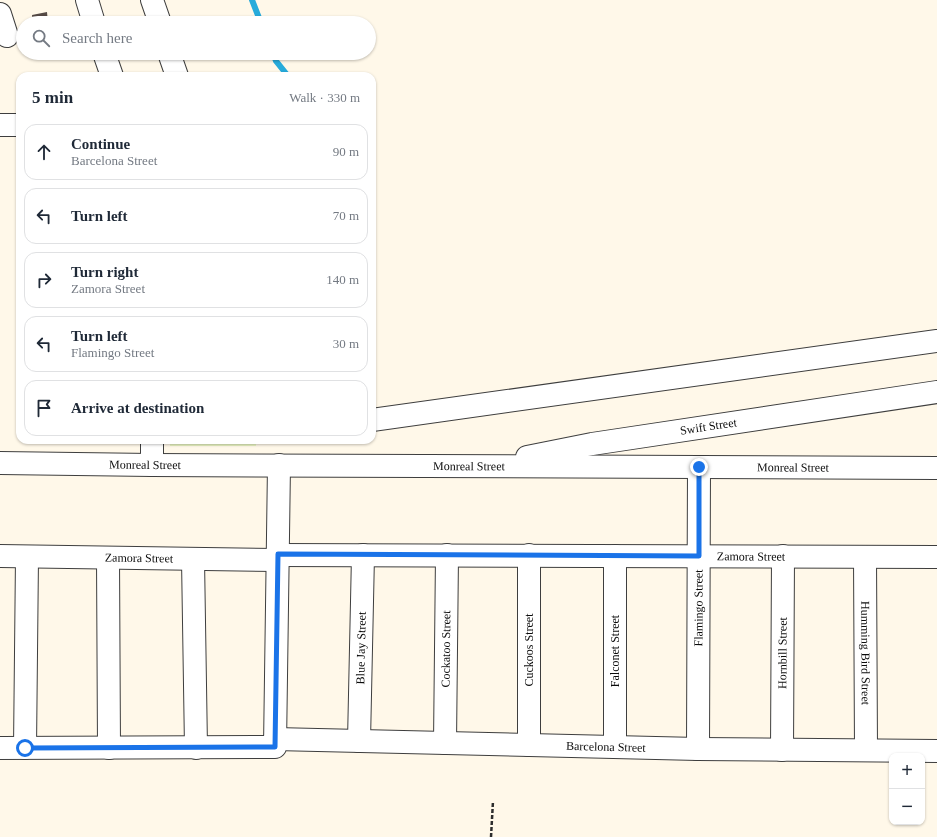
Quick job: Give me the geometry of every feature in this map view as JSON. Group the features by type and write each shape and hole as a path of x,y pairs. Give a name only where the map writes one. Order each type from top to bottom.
{"street":[{"path":"87,0 92,16"},
{"path":"152,0 158,16"},
{"path":"0,14 10,37"},
{"path":"106,60 111,72"},
{"path":"171,60 176,72"},
{"path":"0,125 16,125"},
{"path":"376,419 937,341"},
{"name":"Swift Street","path":"482,466 592,444 937,392"},
{"path":"152,444 152,465"},
{"name":"Monreal Street","path":"0,463 937,468"},
{"path":"275,743 279,465"},
{"name":"Flamingo Street","path":"698,749 699,467"},
{"name":"Zamora Street","path":"0,556 193,559 363,555 937,557"},
{"name":"Blue Jay Street","path":"359,741 363,555"},
{"name":"Cockatoo Street","path":"445,743 447,555"},
{"name":"Cuckoos Street","path":"529,555 529,745"},
{"name":"Falconet Street","path":"615,556 615,747"},
{"name":"Hornbill Street","path":"782,556 782,750"},
{"path":"25,748 27,557"},
{"name":"Humming Bird Street","path":"865,557 866,750"},
{"path":"108,558 109,748"},
{"path":"193,559 196,748"},
{"name":"Barcelona Street","path":"0,748 196,748 275,743 359,741 698,749 937,751"}],"path":[{"path":"491,837 493,801"}],"green space":[{"path":"170,444 256,444 256,446 170,446"}],"building":[{"path":"47,12 47,16 32,16"}],"waterway":[{"path":"252,0 258,16"},
{"path":"276,60 285,72"}],"route":[{"path":"25,748 275,747 278,554 699,556 699,467"}]}
